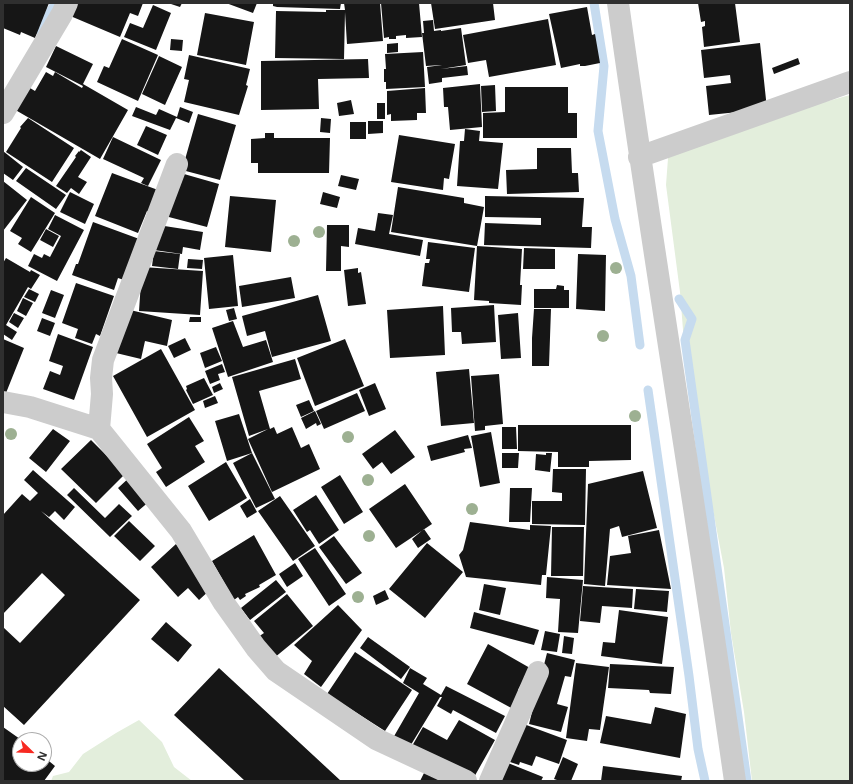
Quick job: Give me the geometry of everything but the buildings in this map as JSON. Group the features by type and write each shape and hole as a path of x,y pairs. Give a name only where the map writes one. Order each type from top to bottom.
{"street":[{"path":"3,113 62,14 67,3"},
{"path":"618,3 639,157 664,306 735,781"},
{"path":"639,157 850,82"},
{"path":"99,430 103,360 176,164"},
{"path":"3,402 30,407 99,430 181,531 224,604 256,648 276,671 376,739 466,781"},
{"path":"490,781 538,672"}],"green space":[{"path":"850,95 850,781 752,781 744,712 731,633 724,568 712,505 696,454 698,409 685,355 680,292 666,185 669,145"},
{"path":"139,720 162,742 174,767 192,781 51,781 53,776 69,772 83,754"}],"waterway":[{"path":"40,31 55,3"},
{"path":"594,3 604,66 598,131 615,219 631,276 640,345"},
{"path":"679,299 692,319 685,340 747,781"},
{"path":"648,390 698,749 705,781"}]}
